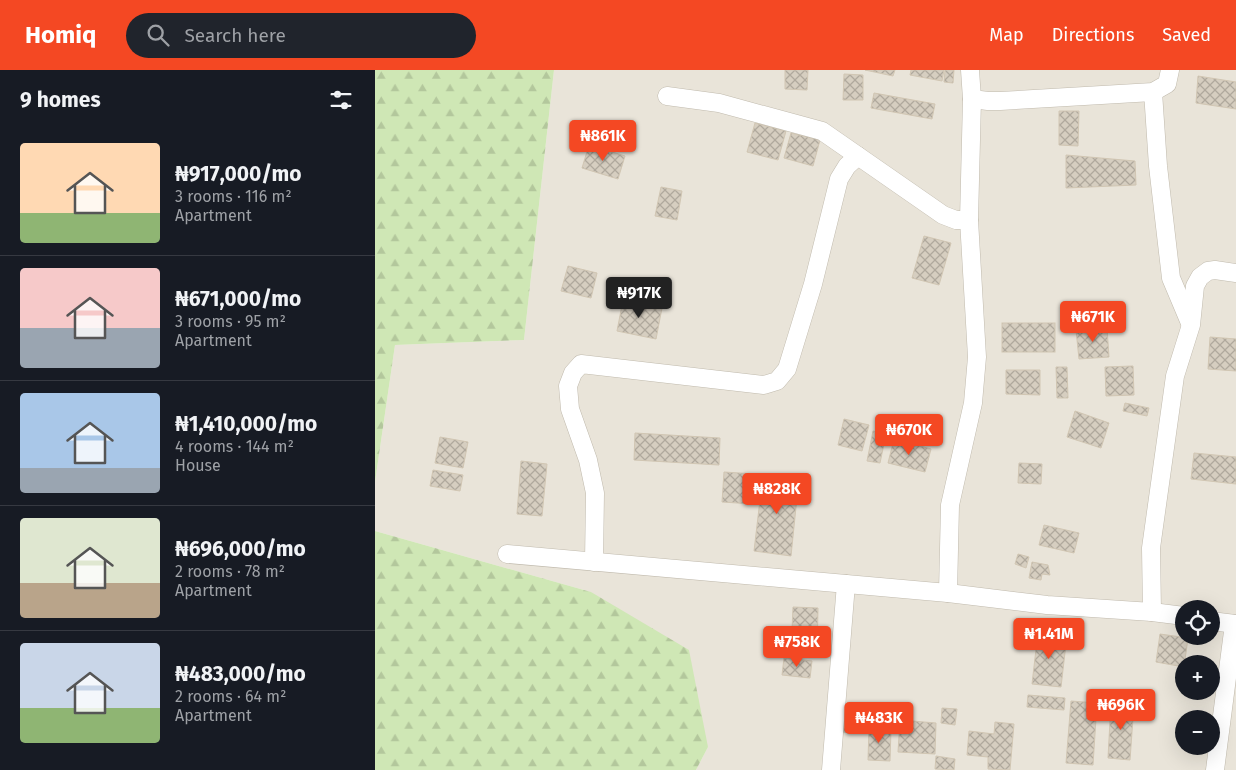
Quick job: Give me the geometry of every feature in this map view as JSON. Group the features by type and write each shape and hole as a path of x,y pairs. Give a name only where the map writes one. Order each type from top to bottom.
{"street":[{"path":"948,593 951,505 973,403 977,357 969,220 972,99 970,70"},
{"path":"972,99 1000,101 1153,92 1167,84 1170,70"},
{"path":"1153,92 1157,166 1171,278 1191,325"},
{"path":"667,96 719,103 822,131 943,215 956,220 969,220"},
{"path":"594,562 595,493 588,460 570,409 568,386 573,373 581,364 764,385 777,381 787,369 813,284 839,179 847,166 859,156"},
{"path":"1152,612 1151,548 1175,376 1191,325 1195,286 1208,271 1236,273"},
{"path":"507,554 1175,615"},
{"path":"831,770 846,584"},
{"path":"1215,770 1235,624 1220,622"}],"shaded area":[{"path":"554,70 1236,70 1236,770 696,770 708,747 591,592 375,531 375,482 395,345 524,340"}],"green space":[{"path":"375,70 554,70 524,340 395,345 375,482"},
{"path":"375,531 591,592 689,650 708,747 696,770 375,770"}],"building":[{"path":"785,70 808,70 807,90 785,89"},
{"path":"865,70 895,70 893,76"},
{"path":"911,70 944,70 942,81 910,75"},
{"path":"945,70 954,70 953,83 944,82"},
{"path":"844,74 863,75 863,100 843,100"},
{"path":"1198,76 1236,82 1236,109 1196,103"},
{"path":"874,93 935,104 932,119 871,108"},
{"path":"1059,111 1079,111 1078,146 1059,145"},
{"path":"755,123 786,131 778,160 747,152"},
{"path":"791,133 820,140 813,166 784,158"},
{"path":"589,145 625,156 618,179 582,168"},
{"path":"1066,155 1135,161 1136,185 1066,188"},
{"path":"661,187 682,191 677,220 655,216"},
{"path":"924,236 951,243 939,285 912,278"},
{"path":"568,266 597,273 591,298 561,291"},
{"path":"623,300 662,308 656,339 617,331"},
{"path":"1002,323 1055,323 1055,352 1002,352"},
{"path":"1107,328 1109,357 1079,359 1076,330"},
{"path":"1210,337 1236,339 1236,371 1208,369"},
{"path":"1133,366 1134,395 1106,396 1105,367"},
{"path":"1056,367 1067,367 1068,398 1057,398"},
{"path":"1006,370 1040,370 1040,395 1006,394"},
{"path":"1125,403 1149,408 1147,416 1123,411"},
{"path":"1075,411 1109,423 1101,448 1067,437"},
{"path":"844,419 869,425 862,451 838,445"},
{"path":"873,431 886,434 880,463 867,461"},
{"path":"635,433 720,438 719,465 634,460"},
{"path":"440,437 468,442 463,468 435,463"},
{"path":"894,439 931,449 925,472 888,463"},
{"path":"1194,453 1236,457 1236,484 1191,479"},
{"path":"521,461 547,464 542,516 517,514"},
{"path":"1019,463 1042,464 1041,484 1018,483"},
{"path":"433,470 463,475 460,491 430,486"},
{"path":"724,472 755,474 753,504 722,502"},
{"path":"763,474 799,478 791,556 754,551"},
{"path":"1044,525 1079,533 1074,553 1039,545"},
{"path":"1018,554 1029,557 1026,568 1015,564"},
{"path":"1032,562 1048,565 1050,575 1042,574 1041,580 1029,578"},
{"path":"793,607 818,608 817,654 791,654"},
{"path":"1038,632 1067,635 1061,687 1032,684"},
{"path":"1160,634 1175,636 1175,645 1187,645 1186,655 1175,655 1175,665 1156,662"},
{"path":"784,658 812,661 810,678 782,675"},
{"path":"1028,695 1065,698 1064,710 1027,707"},
{"path":"1071,701 1097,703 1093,765 1066,763"},
{"path":"1111,702 1134,704 1130,760 1108,758"},
{"path":"942,708 957,709 955,725 941,723"},
{"path":"900,720 936,723 935,754 898,752"},
{"path":"843,721 853,722 851,733 841,732"},
{"path":"995,722 1014,724 1010,770 988,769 988,757 967,755 969,731 994,734"},
{"path":"869,728 891,729 890,761 868,760"},
{"path":"936,756 955,759 954,770 935,769"}]}
